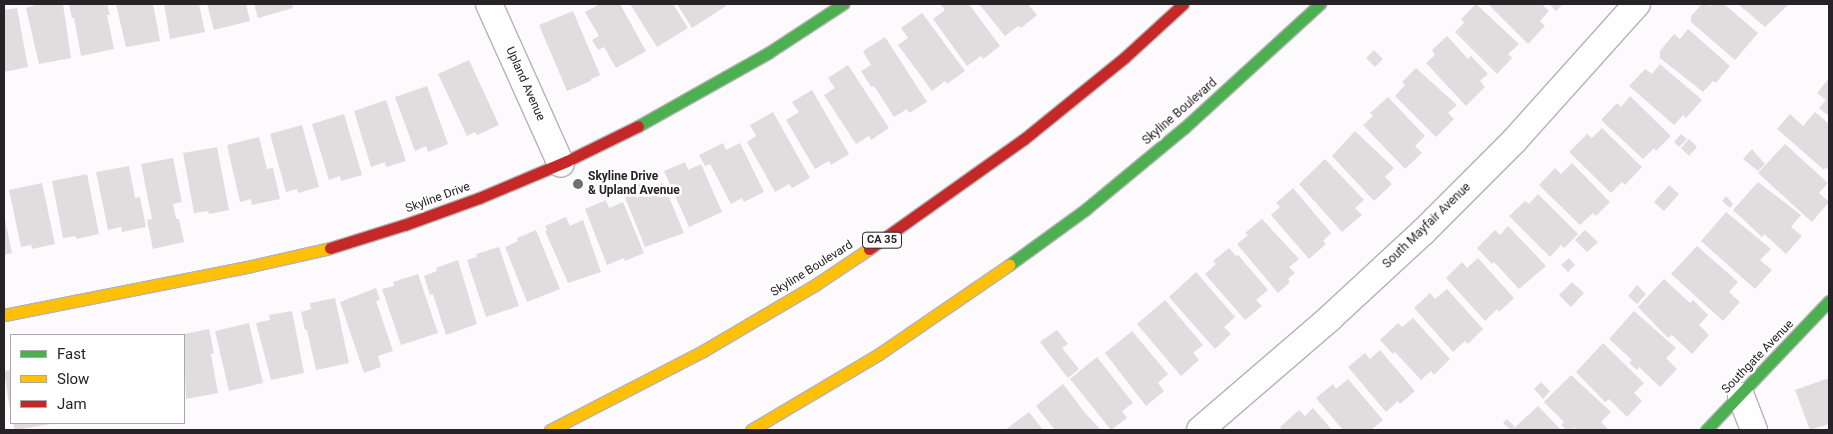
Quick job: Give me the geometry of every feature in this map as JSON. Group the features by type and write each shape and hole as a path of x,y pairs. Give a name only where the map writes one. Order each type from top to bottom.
{"main road":[{"name":"Skyline Drive","path":"4,315 250,266 329,248 479,198 561,164 703,91 768,53 843,4"},
{"name":"Skyline Boulevard","path":"550,430 703,351 807,289 869,249 1024,138 1117,63 1183,4"},
{"name":"Skyline Boulevard","path":"751,430 879,354 1041,242 1184,128 1320,4"},
{"name":"Southgate Avenue","path":"1706,430 1829,301"}],"street":[{"name":"Upland Avenue","path":"489,4 561,164"},
{"name":"South Mayfair Avenue","path":"1200,430 1323,324 1422,232 1514,141 1637,4"},
{"path":"1740,396 1754,430"}],"building":[{"path":"38,4 63,4 71,58 39,64 26,8"},
{"path":"69,4 107,4 110,15 107,15 114,49 81,56 74,18 72,18"},
{"path":"116,4 153,4 160,41 126,47"},
{"path":"164,4 199,4 205,32 170,39"},
{"path":"207,4 246,4 250,21 214,30"},
{"path":"254,4 292,4 293,8 258,18"},
{"path":"600,4 620,4 646,51 616,68 604,47 598,50 592,40 599,36 585,12"},
{"path":"630,4 673,4 688,28 657,47"},
{"path":"677,4 725,4 726,6 692,28"},
{"path":"940,4 969,4 1000,46 983,59 981,56 967,66 933,19 945,10"},
{"path":"979,4 1028,4 1037,15 1021,28 1018,26 1005,36"},
{"path":"1476,4 1519,44 1508,54 1512,58 1497,74 1455,32 1464,23 1461,19"},
{"path":"1488,4 1542,4 1549,11 1540,21 1545,26 1528,44"},
{"path":"1549,4 1563,4 1556,11"},
{"path":"1702,4 1711,6 1712,4 1724,4 1758,33 1735,60 1691,22 1691,16"},
{"path":"1738,4 1789,4 1765,27"},
{"path":"17,8 28,67 4,72 4,10"},
{"path":"573,11 600,75 567,91 539,25"},
{"path":"922,13 965,71 947,84 945,81 932,91 898,45 908,38 901,28"},
{"path":"1688,29 1730,66 1716,83 1713,81 1703,92 1660,58 1660,51 1674,34 1680,39"},
{"path":"1447,36 1468,59 1471,56 1488,74 1480,81 1485,87 1466,106 1426,63 1435,55 1432,50"},
{"path":"885,37 927,102 909,113 907,109 894,117 874,86 871,87 861,71 871,65 863,51"},
{"path":"1374,50 1383,59 1375,67 1366,58"},
{"path":"469,60 499,125 477,135 475,132 467,136 438,74"},
{"path":"1660,64 1702,100 1686,118 1683,115 1674,125 1629,86 1645,69 1652,74"},
{"path":"848,65 889,128 871,140 869,136 856,144 824,95 835,88 828,78"},
{"path":"1416,68 1457,105 1448,113 1454,119 1436,137 1395,96 1405,85 1402,82"},
{"path":"1829,78 1829,116 1819,108 1826,100 1817,93"},
{"path":"427,86 448,144 428,152 426,146 415,151 395,97"},
{"path":"812,90 849,154 831,165 829,161 815,169 786,120 799,112 792,102"},
{"path":"1630,96 1671,136 1656,151 1654,148 1643,159 1601,120 1617,103 1621,107"},
{"path":"1388,97 1425,136 1415,146 1422,153 1405,169 1363,125 1373,116 1370,113"},
{"path":"386,100 406,161 386,167 385,162 371,167 354,111"},
{"path":"773,112 810,178 792,188 789,184 775,192 747,142 756,136 750,125"},
{"path":"1815,112 1829,124 1829,170 1826,167 1824,170 1777,129 1790,114 1803,126"},
{"path":"344,114 362,175 341,181 340,176 329,180 312,124"},
{"path":"302,125 319,187 298,193 297,189 286,192 270,134"},
{"path":"1602,128 1642,167 1625,185 1622,182 1611,193 1569,152 1587,134 1592,138"},
{"path":"1355,131 1394,168 1385,177 1392,184 1374,201 1332,156"},
{"path":"1681,134 1687,139 1679,147 1674,142"},
{"path":"259,137 267,169 273,168 280,199 252,205 251,199 240,202 227,145"},
{"path":"1689,139 1697,147 1689,156 1681,148"},
{"path":"723,143 726,150 740,143 764,192 744,202 742,198 731,204 710,164 705,166 699,155"},
{"path":"1785,144 1828,183 1819,193 1829,202 1812,222 1758,173"},
{"path":"217,147 229,210 209,214 208,211 194,213 183,153"},
{"path":"1752,149 1765,164 1758,171 1743,159"},
{"path":"173,158 182,202 173,204 176,219 179,219 184,242 153,249 147,220 152,219 141,164"},
{"path":"1325,159 1364,200 1355,208 1362,215 1342,232 1299,184"},
{"path":"685,162 688,170 701,164 722,212 689,227 664,171"},
{"path":"1572,163 1610,202 1596,216 1593,213 1580,225 1539,185 1555,168 1561,174"},
{"path":"129,166 135,198 140,197 146,227 122,232 121,227 108,230 96,172"},
{"path":"87,174 99,234 76,239 76,236 63,238 52,181"},
{"path":"646,181 648,189 663,183 684,233 645,247 622,190"},
{"path":"1758,182 1801,215 1791,227 1802,236 1786,254 1764,234 1762,237 1733,210"},
{"path":"42,183 55,244 32,249 31,245 21,247 9,190"},
{"path":"1669,185 1679,194 1664,211 1654,202"},
{"path":"1293,188 1331,233 1323,241 1326,244 1309,259 1271,215 1280,207 1276,203"},
{"path":"1538,194 1578,234 1564,248 1561,245 1550,257 1509,216 1525,201 1529,204"},
{"path":"1726,196 1733,204 1730,208 1722,201"},
{"path":"606,200 609,208 623,202 644,253 625,261 624,258 607,265 585,209"},
{"path":"1726,212 1771,249 1760,260 1772,270 1755,289 1701,241"},
{"path":"4,215 12,253 4,255"},
{"path":"566,217 570,226 583,220 601,272 568,283 545,231 547,230 545,226"},
{"path":"1262,219 1299,259 1289,267 1295,273 1288,279 1290,282 1278,293 1237,244 1248,235 1245,233"},
{"path":"1508,226 1546,266 1519,289 1494,262 1492,264 1477,248 1495,230 1500,235"},
{"path":"536,230 560,289 527,302 505,247 518,241 517,238"},
{"path":"1585,230 1598,242 1587,252 1575,240"},
{"path":"1697,246 1738,282 1729,292 1740,302 1723,321 1671,274"},
{"path":"499,247 519,306 486,317 467,260 477,257 476,254"},
{"path":"1229,248 1236,256 1238,255 1268,290 1256,300 1262,306 1245,320 1205,274 1216,264 1213,261"},
{"path":"1478,258 1514,298 1499,312 1497,309 1485,321 1446,278 1462,262 1467,268"},
{"path":"1569,258 1575,265 1568,272 1561,265"},
{"path":"458,260 477,324 446,335 433,294 430,295 424,276 437,271 436,268"},
{"path":"1196,272 1235,317 1224,327 1231,334 1215,349 1169,297"},
{"path":"418,274 438,333 401,345 382,289 394,286 393,282"},
{"path":"1664,279 1690,303 1693,300 1708,315 1699,325 1709,335 1692,354 1672,335 1668,338 1638,307"},
{"path":"1572,282 1584,293 1571,307 1559,295"},
{"path":"1637,285 1646,294 1637,304 1628,296"},
{"path":"376,288 380,300 376,301 393,351 378,356 381,367 364,373 340,302"},
{"path":"1447,289 1483,329 1468,344 1465,341 1453,352 1414,308 1430,293 1435,299"},
{"path":"335,298 349,363 316,370 301,312 311,309 310,303"},
{"path":"1165,300 1203,345 1193,353 1199,360 1181,376 1137,324"},
{"path":"292,311 304,373 271,380 256,323 270,320 269,315"},
{"path":"1634,311 1676,348 1666,358 1677,369 1660,387 1639,367 1637,370 1629,363 1632,360 1609,339"},
{"path":"1413,318 1450,359 1434,375 1431,371 1421,380 1395,352 1393,354 1380,340 1398,323 1402,327"},
{"path":"249,323 263,383 229,391 215,331"},
{"path":"209,329 214,353 211,354 218,393 186,399 184,334"},
{"path":"1057,330 1068,344 1062,348 1079,369 1068,378 1040,342"},
{"path":"1132,331 1168,374 1158,383 1164,391 1146,406 1105,353"},
{"path":"1603,343 1644,383 1634,393 1642,401 1627,417 1609,399 1605,402 1576,372"},
{"path":"1380,350 1415,391 1400,404 1398,401 1386,412 1348,367 1365,353 1370,359"},
{"path":"1097,357 1133,403 1122,411 1127,418 1111,430 1070,379"},
{"path":"10,370 10,410 4,371"},
{"path":"1571,375 1611,412 1601,422 1609,430 1577,430 1575,428 1567,430 1561,425 1564,422 1544,402"},
{"path":"1829,378 1829,424 1810,430 1795,390"},
{"path":"1348,379 1383,420 1371,430 1343,430 1316,398 1333,384 1336,389"},
{"path":"1541,382 1550,391 1543,399 1534,389"},
{"path":"1063,384 1100,429 1055,430 1036,406"},
{"path":"1538,406 1561,430 1512,430"},
{"path":"1313,408 1332,430 1282,430 1280,427 1299,410 1305,416"},
{"path":"1029,412 1043,430 1005,430"},
{"path":"1507,419 1515,427 1511,430 1503,423"},
{"path":"13,424 51,424 15,430"}],"traffic: fast":[{"path":"638,126 768,53 843,4"},
{"path":"1009,265 1086,209 1184,128 1320,4"},
{"path":"1706,430 1829,301"}],"traffic: slow":[{"path":"4,315 251,266 330,248"},
{"path":"550,430 703,351 815,285 869,249"},
{"path":"751,430 879,354 1009,265"}],"traffic: jam":[{"path":"869,249 1024,139 1124,58 1183,4"},
{"path":"330,248 404,225 479,198 567,161 638,126"}],"place":[{"name":"Skyline Drive & Upland Avenue","path":"578,184"}]}
